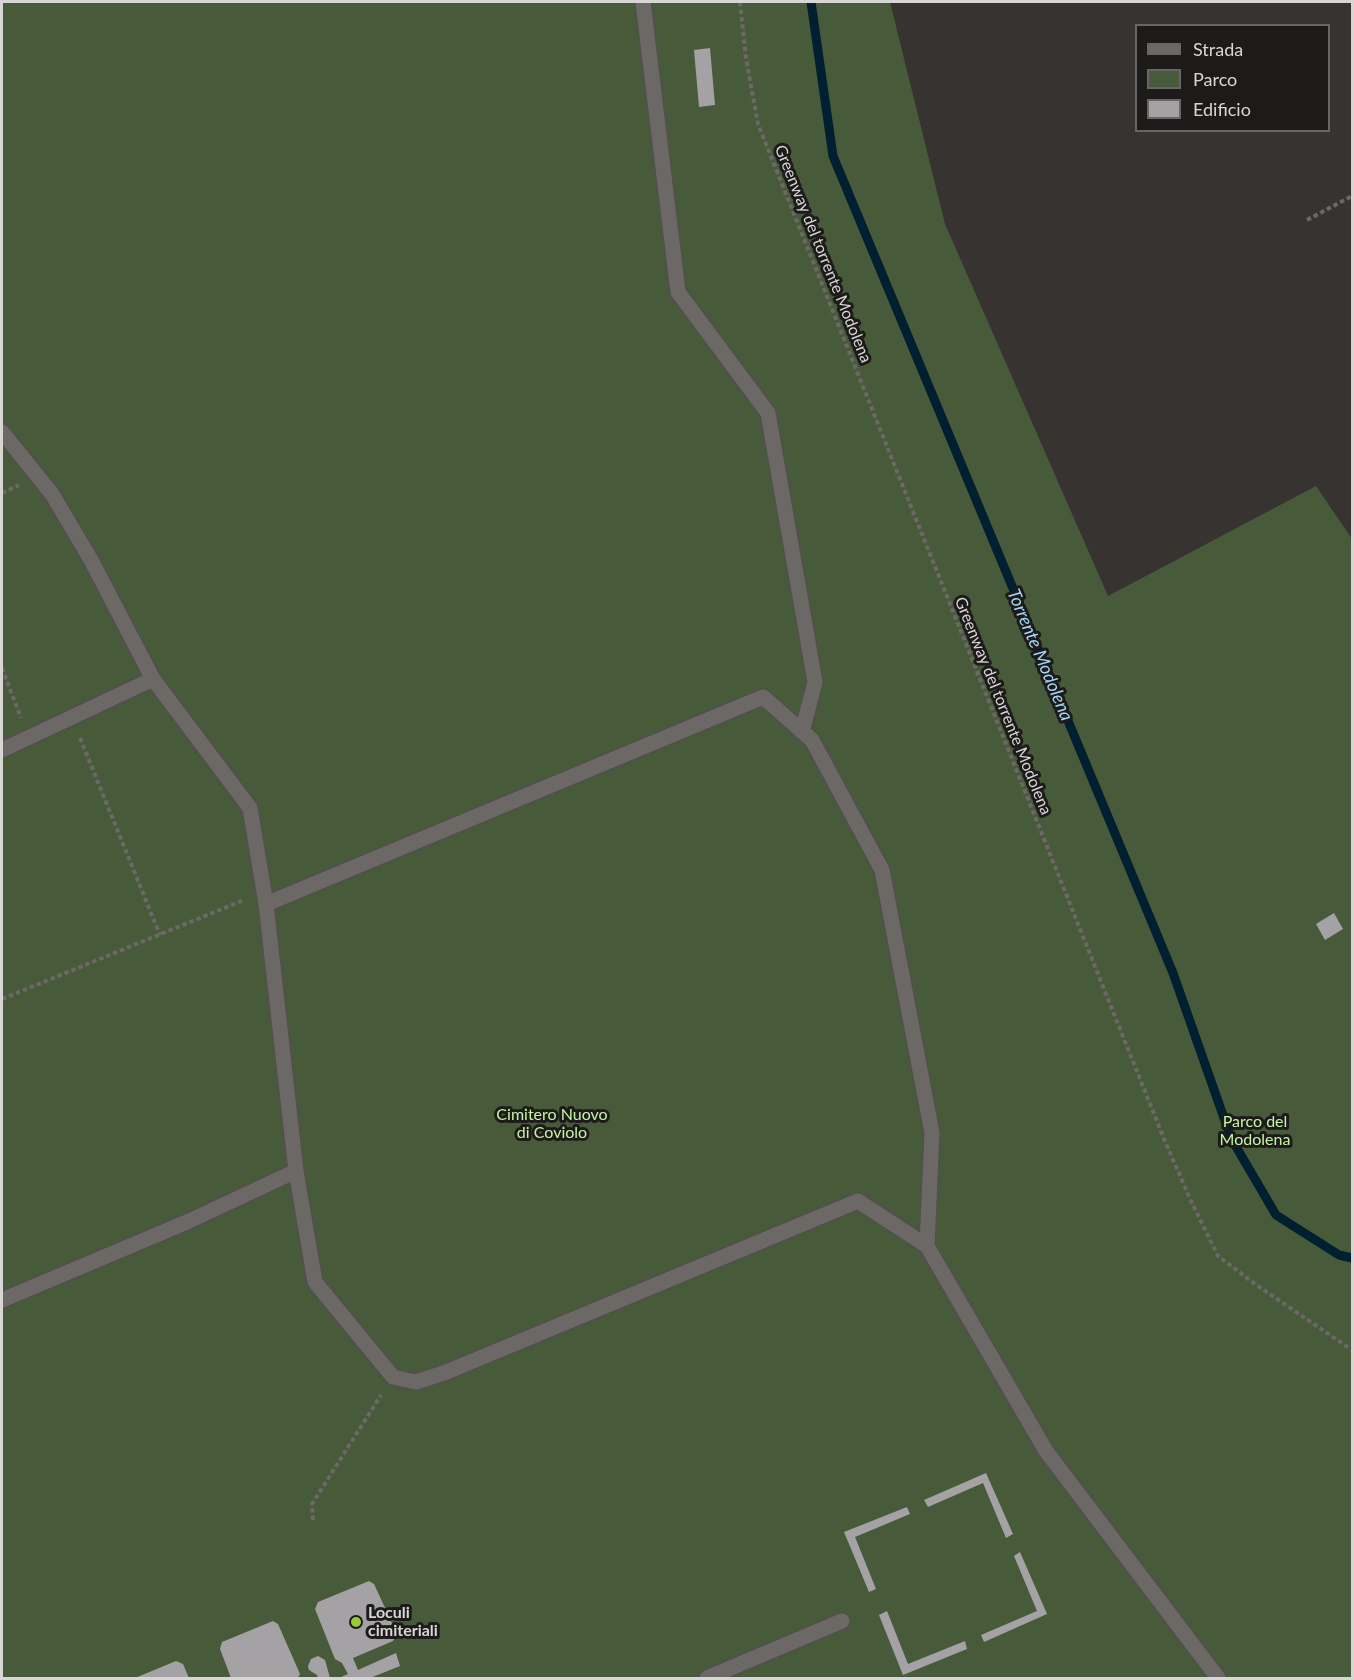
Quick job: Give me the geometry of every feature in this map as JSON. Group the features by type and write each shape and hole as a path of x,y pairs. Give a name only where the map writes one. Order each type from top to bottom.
{"lane":[{"path":"643,2 678,292 768,413 815,682 802,732"},
{"path":"2,432 52,494 91,560 153,679 250,808 265,898 296,1171 315,1282 393,1377 416,1382 444,1373 858,1201 927,1246 1046,1450 1218,1678"},
{"path":"2,750 153,679"},
{"path":"265,898 763,698 812,740 882,870 932,1133 927,1246"},
{"path":"2,1300 186,1222 296,1171"},
{"path":"707,1678 842,1621"}],"path":[{"name":"Greenway del torrente Modolena","path":"740,2 746,58 758,124 1164,1139 1191,1201 1218,1256 1255,1284 1353,1350"},
{"path":"1306,220 1353,196"},
{"path":"2,668 28,737"},
{"path":"72,717 160,935"},
{"path":"2,999 160,935 265,898"},
{"path":"314,1520 312,1504 322,1485 393,1377"}],"green space":[{"name":"Cimitero Nuovo di Coviolo","path":"2,2 890,2 945,224 1108,596 1316,486 1352,539 1352,1678 2,1678"}],"building":[{"path":"710,48 715,105 699,107 694,50"},
{"path":"1334,913 1343,929 1325,940 1316,924"},
{"path":"986,1473 1013,1534 1006,1538 983,1483 928,1507 924,1500"},
{"path":"907,1507 910,1514 855,1537 876,1589 869,1592 844,1532"},
{"path":"1020,1552 1047,1614 984,1642 981,1635 1037,1611 1014,1556"},
{"name":"Loculi cimiteriali","path":"369,1581 374,1584 397,1634 393,1641 353,1658 358,1670 396,1653 400,1666 370,1678 339,1678 348,1674 342,1663 335,1659 315,1609 318,1602"},
{"path":"887,1611 908,1664 965,1641 967,1649 903,1675 879,1615"},
{"path":"273,1621 278,1624 300,1674 298,1678 231,1678 220,1649 222,1642"},
{"name":"Loculi cimiteriali","path":"318,1656 325,1660 330,1678 318,1678 309,1670 311,1659"},
{"path":"176,1661 183,1664 189,1678 135,1678"}],"waterway":[{"name":"Torrente Modolena","path":"811,2 833,156 1173,973 1231,1138 1276,1215 1339,1255 1352,1258"}],"place":[{"name":"Loculi cimiteriali","path":"356,1622"}],"park label":[{"name":"Parco del Modolena","path":"1255,1131"}]}
